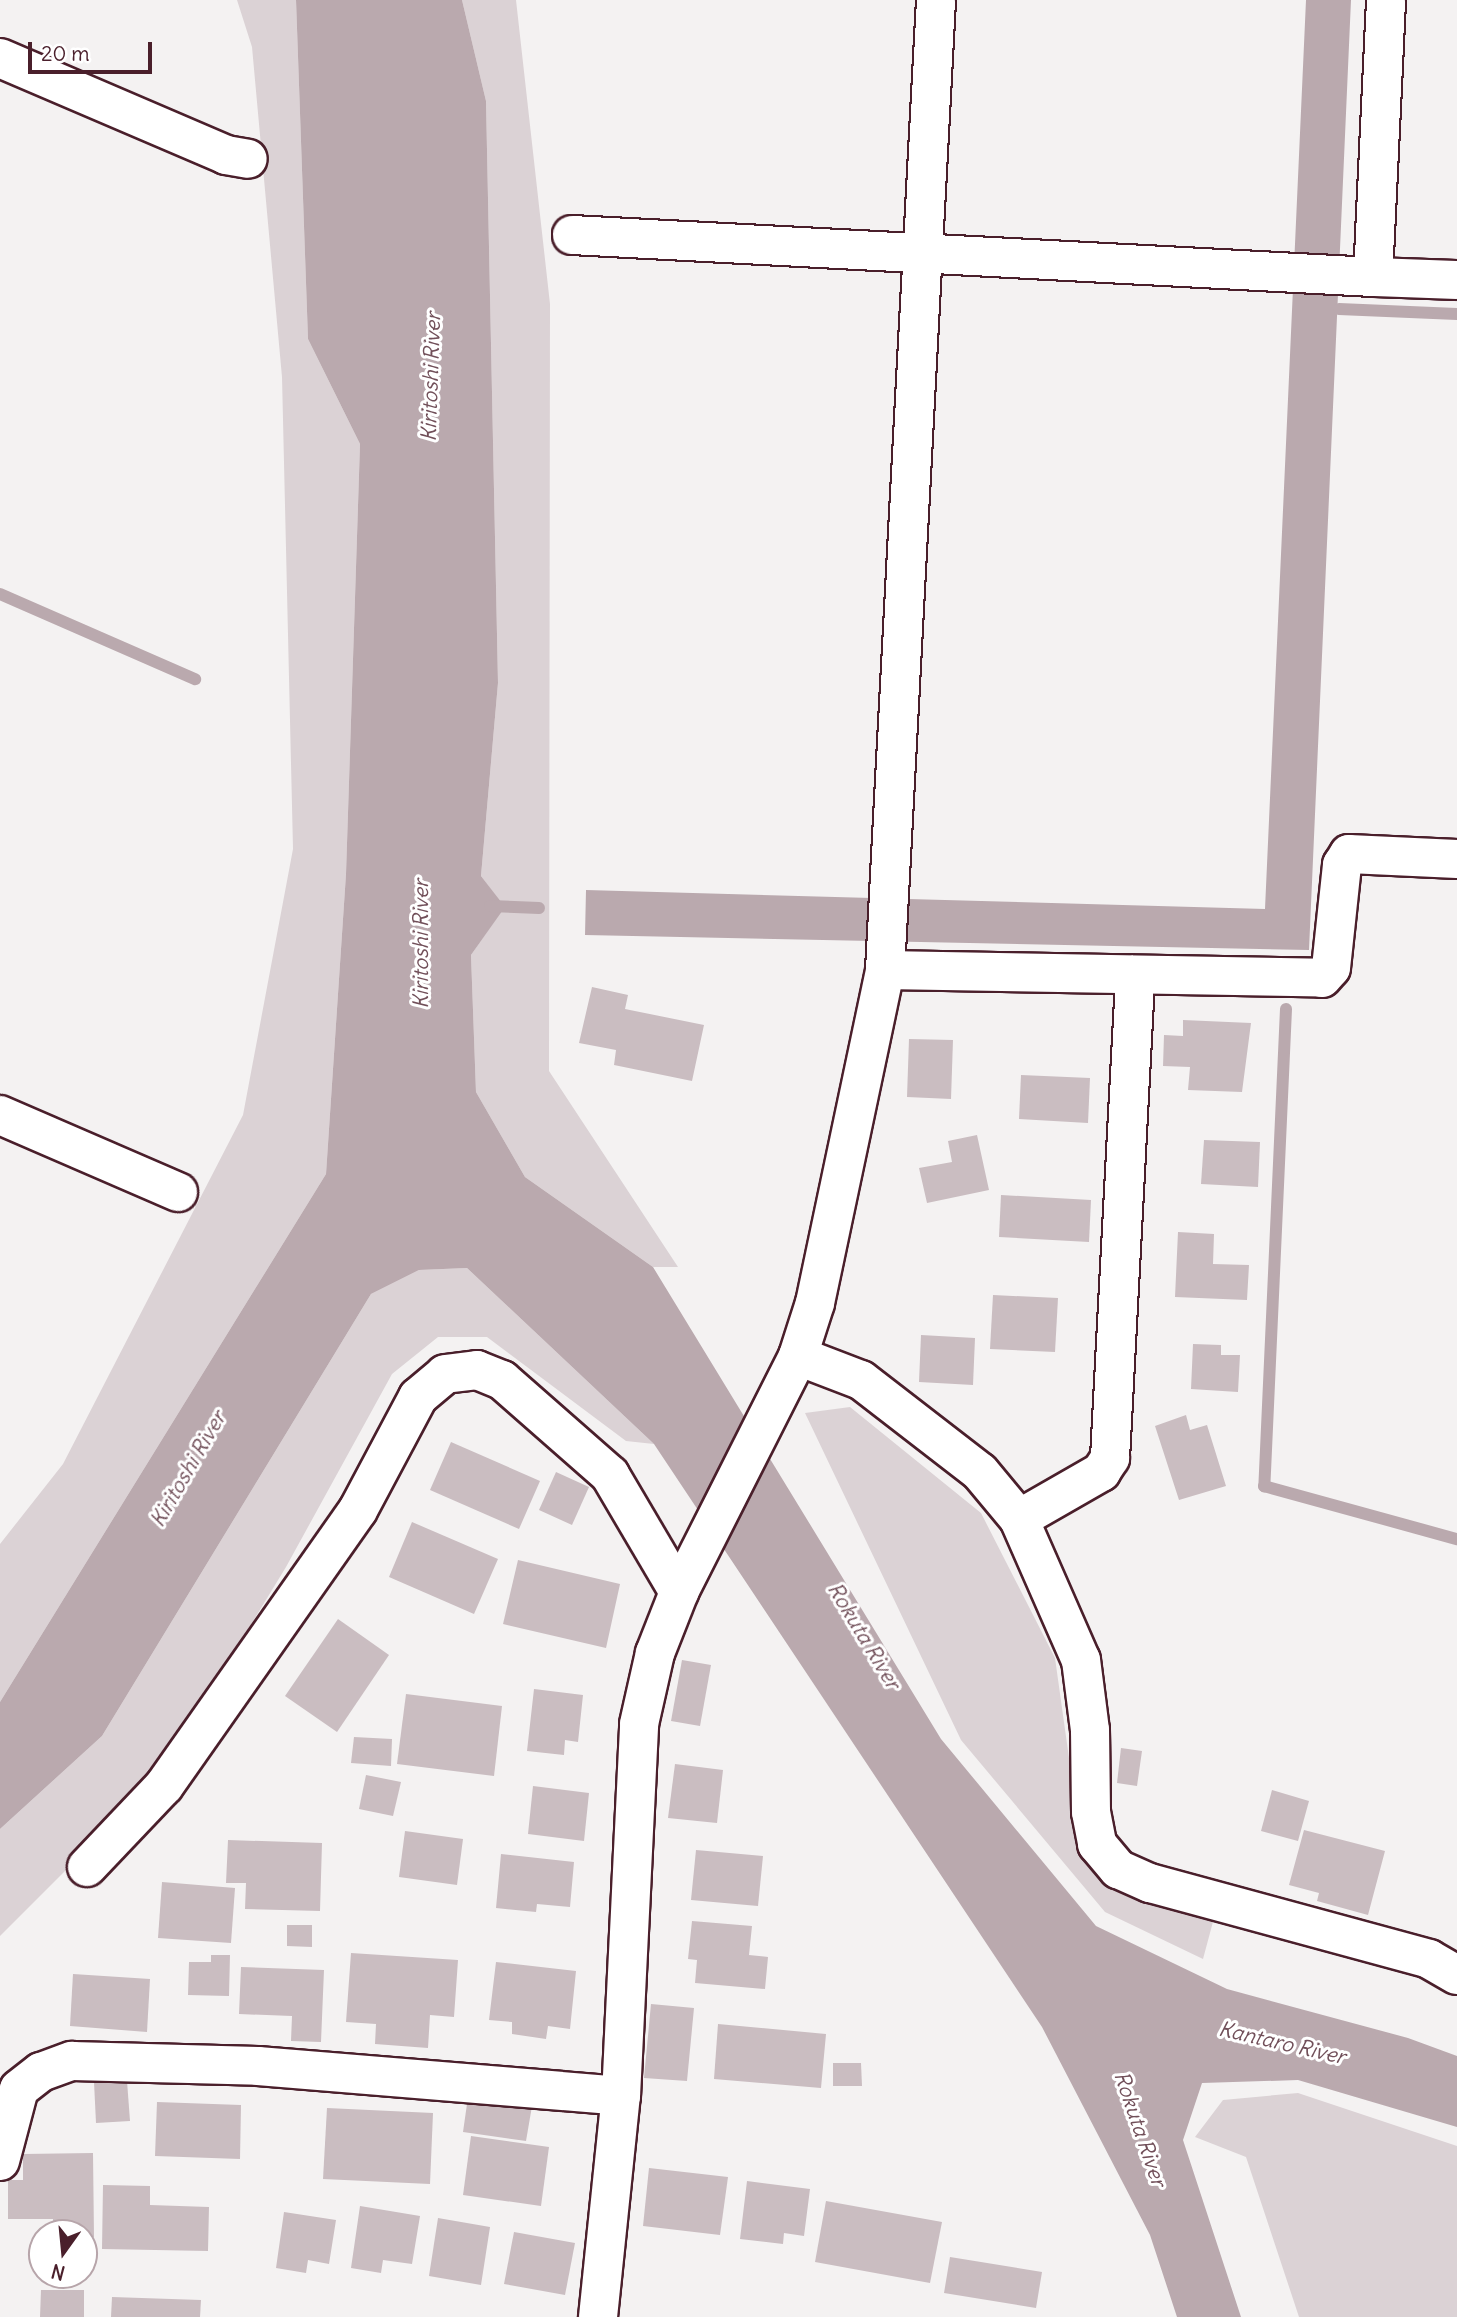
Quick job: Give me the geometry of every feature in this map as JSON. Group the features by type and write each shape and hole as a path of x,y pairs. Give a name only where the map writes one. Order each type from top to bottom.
{"street":[{"path":"598,2317 621,2096 639,1724 655,1653 682,1586 791,1370 815,1303 885,962 892,890 936,0"},
{"path":"1361,276 1386,0"},
{"path":"0,58 226,155 248,159"},
{"path":"572,235 925,257 1457,280"},
{"path":"885,962 1135,975 1322,978 1331,968 1342,865 1349,855 1457,859"},
{"path":"1019,1519 1101,1472 1110,1458 1135,975"},
{"path":"0,1115 178,1192"},
{"path":"87,1867 164,1786 358,1510 418,1397 446,1374 477,1370 502,1380 610,1475 682,1586"},
{"path":"791,1370 860,1380 980,1472 1019,1519 1081,1660 1090,1730 1091,1812 1097,1844 1118,1868 1150,1883 1429,1959 1457,1975"},
{"path":"0,2161 19,2088 41,2072 72,2061 258,2066 621,2096"}],"shaded area":[{"path":"237,0 296,0 308,339 360,444 346,874 326,1174 0,1702 0,1544 63,1464 243,1115 293,849 282,377 252,47"},
{"path":"462,0 516,0 550,304 549,1071 678,1267 653,1267 525,1177 476,1092 471,955 504,907 481,876 498,683 486,101"},
{"path":"467,1268 654,1444 626,1441 487,1337 438,1337 392,1374 286,1567 156,1780 0,1936 0,1829 102,1736 371,1294 419,1270"},
{"path":"850,1407 981,1513 1055,1658 1083,1858 1214,1918 1203,1959 1105,1912 961,1740 805,1413"},
{"path":"1298,2093 1457,2146 1457,2317 1299,2317 1246,2157 1195,2137 1223,2100"}],"water":[{"path":"296,0 462,0 486,101 498,683 481,876 505,907 471,955 476,1092 525,1177 653,1267 941,1739 1096,1926 1227,1989 1408,2038 1457,2056 1457,2127 1298,2080 1202,2083 1183,2140 1241,2317 1177,2317 1150,2235 1042,2027 654,1444 467,1268 419,1270 371,1294 102,1736 0,1829 0,1702 326,1174 346,874 360,444 308,339"},
{"path":"1306,0 1351,0 1309,950 585,935 586,890 1265,909"}],"building":[{"path":"592,987 628,995 625,1009 704,1025 692,1081 614,1065 616,1050 579,1043"},
{"path":"1183,1020 1251,1023 1242,1092 1188,1090 1190,1067 1163,1066 1164,1035 1183,1036"},
{"path":"909,1039 953,1040 951,1099 907,1097"},
{"path":"1021,1075 1090,1078 1088,1123 1019,1119"},
{"path":"977,1135 989,1190 927,1203 919,1168 952,1162 948,1141"},
{"path":"1204,1140 1260,1142 1258,1187 1201,1184"},
{"path":"1001,1195 1091,1200 1089,1242 999,1237"},
{"path":"1178,1232 1214,1234 1213,1264 1249,1265 1247,1300 1175,1297"},
{"path":"993,1295 1058,1298 1055,1352 990,1349"},
{"path":"921,1335 975,1338 973,1385 919,1382"},
{"path":"1193,1344 1221,1345 1221,1355 1240,1355 1238,1392 1191,1389"},
{"path":"1186,1415 1190,1430 1207,1425 1226,1486 1179,1500 1155,1426"},
{"path":"451,1442 540,1481 519,1529 430,1490"},
{"path":"556,1472 589,1487 572,1525 539,1510"},
{"path":"412,1522 498,1559 474,1614 389,1577"},
{"path":"518,1560 620,1584 606,1648 503,1624"},
{"path":"338,1619 389,1655 337,1732 285,1696"},
{"path":"682,1660 711,1665 700,1726 671,1721"},
{"path":"534,1689 583,1695 578,1742 565,1740 564,1755 527,1751"},
{"path":"406,1694 502,1706 494,1776 397,1764"},
{"path":"354,1737 392,1739 391,1766 351,1763"},
{"path":"1121,1748 1142,1751 1137,1786 1117,1783"},
{"path":"675,1764 723,1770 717,1823 668,1818"},
{"path":"366,1775 401,1782 393,1816 359,1809"},
{"path":"533,1786 589,1793 584,1841 528,1834"},
{"path":"1272,1790 1309,1801 1298,1841 1261,1831"},
{"path":"1304,1830 1385,1851 1368,1915 1317,1901 1319,1893 1289,1885"},
{"path":"405,1831 463,1839 457,1885 399,1877"},
{"path":"228,1840 322,1843 320,1911 245,1909 246,1883 226,1883"},
{"path":"696,1850 763,1856 758,1906 691,1900"},
{"path":"501,1854 574,1862 570,1907 537,1904 536,1912 496,1908"},
{"path":"162,1882 235,1888 231,1943 158,1938"},
{"path":"692,1921 752,1926 749,1955 768,1957 765,1989 695,1983 697,1960 688,1959"},
{"path":"287,1925 312,1925 312,1947 287,1946"},
{"path":"351,1953 458,1960 454,2017 430,2015 428,2048 375,2044 376,2024 346,2022"},
{"path":"211,1955 230,1955 229,1996 188,1995 189,1962 211,1962"},
{"path":"496,1962 576,1971 570,2029 548,2026 546,2039 512,2034 512,2022 489,2020"},
{"path":"241,1967 324,1970 321,2042 291,2041 292,2016 239,2014"},
{"path":"73,1974 150,1979 147,2032 70,2026"},
{"path":"651,2004 694,2008 687,2081 644,2078"},
{"path":"718,2024 826,2034 821,2088 714,2079"},
{"path":"833,2063 861,2063 862,2086 833,2086"},
{"path":"127,2081 130,2121 96,2123 94,2082"},
{"path":"468,2097 532,2106 526,2141 463,2132"},
{"path":"157,2102 241,2105 240,2159 155,2156"},
{"path":"327,2108 433,2113 430,2184 323,2179"},
{"path":"471,2136 549,2147 541,2206 463,2195"},
{"path":"93,2153 94,2219 8,2219 8,2180 23,2180 23,2154"},
{"path":"649,2168 728,2177 720,2235 643,2226"},
{"path":"747,2181 810,2189 804,2236 784,2233 783,2244 740,2239"},
{"path":"103,2185 150,2186 150,2205 209,2207 208,2251 102,2249"},
{"path":"826,2201 942,2222 930,2283 815,2262"},
{"path":"360,2206 420,2216 412,2264 383,2260 381,2273 351,2268"},
{"path":"284,2212 336,2220 329,2264 308,2260 306,2273 276,2268"},
{"path":"438,2218 490,2227 481,2285 429,2276"},
{"path":"514,2232 575,2243 565,2295 504,2284"},
{"path":"950,2257 1042,2272 1036,2308 944,2293"},
{"path":"41,2290 84,2290 84,2317 40,2317"},
{"path":"112,2297 201,2300 200,2317 111,2317"}],"waterway":[{"path":"1339,309 1457,314"},
{"path":"0,594 195,679"},
{"path":"490,906 539,908"},
{"path":"1286,1009 1264,1486 1457,1539"}],"water label":[{"name":"Kiritoshi River","path":"431,377"},
{"name":"Kiritoshi River","path":"421,944"},
{"name":"Kiritoshi River","path":"188,1469"},
{"name":"Rokuta River","path":"864,1636"},
{"name":"Kantaro River","path":"1282,2043"},
{"name":"Rokuta River","path":"1140,2129"}]}
